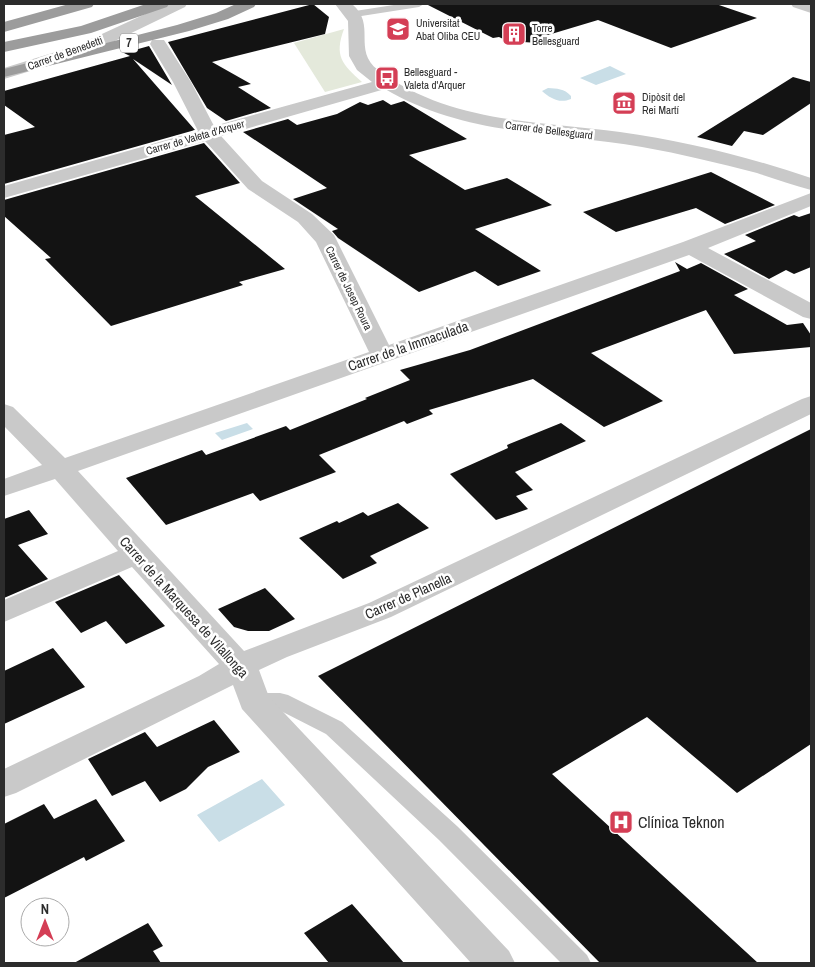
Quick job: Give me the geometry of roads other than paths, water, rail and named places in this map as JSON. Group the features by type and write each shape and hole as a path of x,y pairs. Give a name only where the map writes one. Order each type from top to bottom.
{"highway":[{"path":"4,15 42,4"},
{"path":"4,27 86,4"},
{"name":"7","path":"4,47 85,30 161,4"},
{"name":"7","path":"5,74 183,28 222,16 248,4"}],"street":[{"name":"Carrer de Benedetti","path":"5,74 84,49 179,4"},
{"path":"799,4 811,8"},
{"name":"Carrer de Bellesguard","path":"349,9 358,24 356,51 361,63 387,84 438,107 496,124 654,144 742,163 811,184"},
{"name":"Carrer de Josep Roura","path":"158,44 182,82 208,133 256,185 305,218 326,240 383,355"},
{"name":"Carrer de Valeta d'Arquer","path":"4,192 387,84"},
{"name":"Carrer de la Immaculada","path":"4,488 691,247 811,200"},
{"path":"691,247 811,312"},
{"name":"Carrer de Planella","path":"4,784 210,684 240,666 276,649 380,610 811,404"},
{"name":"Carrer de la Marquesa de Vilallonga","path":"4,412 60,468 214,640 240,666 250,681 254,701 495,963"},
{"path":"4,612 137,554"}],"lane":[{"path":"349,9 419,4"},
{"path":"254,701 280,701 334,728 448,833 578,963"}],"water":[{"path":"610,66 626,74 596,85 580,78"},
{"path":"548,88 563,90 571,96 571,99 559,101 552,98 542,91"},
{"path":"247,423 253,429 222,440 215,433"},
{"path":"262,779 285,805 219,842 197,815"}],"place":[{"name":"Universitat Abat Oliba CEU","path":"398,29"},
{"name":"Torre Bellesguard","path":"514,34"},
{"name":"Bellesguard - Valeta d'Arquer","path":"387,78"},
{"name":"Dipòsit del Rei Martí","path":"624,103"},
{"name":"Clínica Teknon","path":"621,822"}]}
